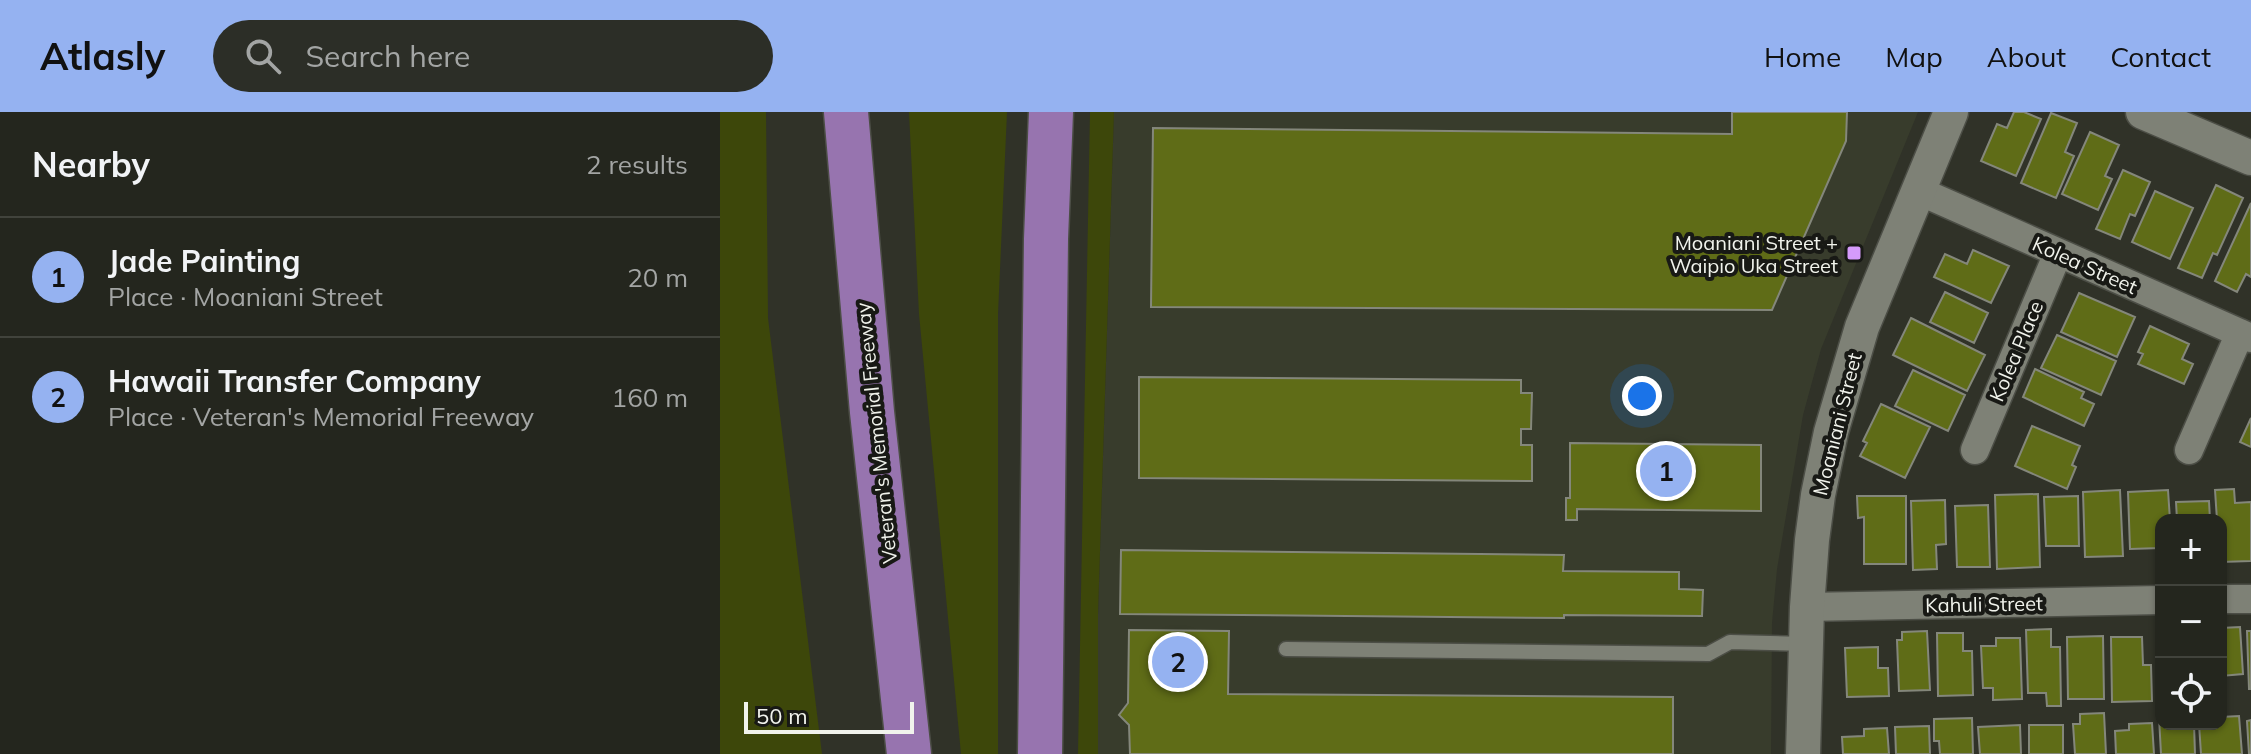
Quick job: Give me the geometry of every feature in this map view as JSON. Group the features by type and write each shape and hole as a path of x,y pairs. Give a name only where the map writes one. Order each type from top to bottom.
{"highway":[{"name":"Veteran's Memorial Freeway","path":"846,112 872,412 909,754"},
{"path":"1040,754 1046,239 1051,112"}],"street":[{"name":"Moaniani Street","path":"1803,754 1807,607 1818,495 1835,419 1862,327 1951,112"},
{"path":"2143,112 2251,158"},
{"name":"Kolea Street","path":"1919,191 2245,336"},
{"name":"Kolea Place","path":"1975,450 2058,253"},
{"path":"2189,450 2245,336"},
{"path":"2227,599 2251,599"},
{"name":"Kahuli Street","path":"1807,607 2155,600"}],"lane":[{"path":"1286,649 1708,654 1730,642 1806,644"}],"shaded area":[{"path":"1114,112 1918,112 1821,349 1803,415 1777,569 1772,623 1771,754 1098,754 1098,614"}],"green space":[{"path":"720,112 766,112 768,318 822,754 720,754"},
{"path":"909,112 1007,112 998,314 998,754 961,754 919,314"},
{"path":"1090,112 1114,112 1098,614 1098,754 1078,754"}],"building":[{"path":"1732,112 1847,112 1846,141 1772,310 1151,307 1153,128 1732,134"},
{"path":"2014,112 2024,112 2041,119 2016,176 1981,161 1997,124 2007,128"},
{"path":"2051,113 2077,123 2065,152 2074,156 2056,198 2021,183"},
{"path":"2090,132 2119,145 2105,176 2112,179 2098,210 2062,194"},
{"path":"2123,170 2150,182 2135,216 2130,214 2120,239 2096,229"},
{"path":"2216,185 2243,198 2217,255 2213,253 2202,278 2178,268"},
{"path":"2155,191 2193,208 2170,259 2132,242"},
{"path":"2251,203 2251,277 2246,274 2237,292 2215,281"},
{"path":"1973,250 2009,266 1991,303 1934,277 1945,254 1967,264"},
{"path":"1945,292 1988,313 1974,343 1930,322"},
{"path":"2079,293 2135,317 2117,357 2061,332"},
{"path":"1911,318 1985,355 1967,391 1893,355"},
{"path":"2150,326 2189,344 2182,359 2193,364 2184,384 2138,364 2143,354 2138,352"},
{"path":"2057,335 2116,361 2101,395 2041,368"},
{"path":"2035,369 2084,392 2081,398 2094,404 2084,426 2023,397"},
{"path":"1913,370 1965,395 1948,431 1895,406"},
{"path":"1139,377 1521,380 1521,393 1532,393 1531,429 1521,429 1521,445 1532,445 1532,481 1139,478"},
{"path":"1881,404 1930,427 1905,478 1860,456 1867,443 1863,441"},
{"path":"2251,418 2251,447 2240,442"},
{"path":"2032,426 2080,446 2067,489 2015,466"},
{"path":"1570,443 1761,445 1761,511 1577,509 1577,520 1566,520 1566,498 1570,498"},
{"path":"2234,489 2235,503 2251,502 2251,561 2227,562 2227,514 2217,514 2215,490"},
{"path":"2120,490 2123,556 2085,557 2083,492"},
{"path":"2168,490 2170,514 2155,514 2155,548 2130,549 2128,492"},
{"path":"2038,494 2040,567 1997,569 1995,495"},
{"path":"1857,496 1906,496 1906,564 1864,564 1864,517 1858,518"},
{"path":"2078,496 2079,546 2046,546 2044,497"},
{"path":"1945,500 1946,544 1936,545 1937,569 1913,570 1911,501"},
{"path":"2209,501 2210,514 2177,514 2176,502"},
{"path":"1988,505 1990,567 1957,567 1955,506"},
{"path":"1121,550 1564,555 1563,571 1679,572 1679,589 1703,590 1702,616 1564,615 1564,618 1120,614"},
{"path":"2240,627 2243,674 2227,675 2227,628"},
{"path":"2051,629 2051,647 2060,647 2061,706 2047,706 2046,693 2028,693 2026,630"},
{"path":"1129,630 1229,631 1228,694 1673,697 1673,754 1130,754 1129,725 1119,715 1128,703"},
{"path":"1927,631 1930,690 1899,691 1897,640 1902,640 1902,632"},
{"path":"2247,631 2251,631 2251,689 2249,689"},
{"path":"1937,633 1963,633 1963,651 1972,651 1973,695 1938,696"},
{"path":"2103,636 2104,699 2068,699 2067,637"},
{"path":"2111,637 2142,637 2143,665 2151,665 2152,701 2112,702"},
{"path":"1996,638 2020,638 2022,699 1993,700 1993,688 1983,688 1981,646 1996,646"},
{"path":"1878,647 1878,668 1888,668 1889,696 1847,697 1845,648"},
{"path":"2104,713 2106,754 2075,754 2073,724 2080,724 2080,714"},
{"path":"2239,716 2242,754 2201,754 2199,730 2227,730 2227,717"},
{"path":"1972,718 1973,754 1940,754 1939,741 1934,741 1934,719"},
{"path":"2251,720 2251,754 2249,754 2247,721"},
{"path":"2152,723 2154,754 2116,754 2115,731 2129,730 2129,724"},
{"path":"2020,725 2021,754 1980,754 1978,727"},
{"path":"2029,725 2063,725 2063,754 2029,754"},
{"path":"1929,726 1930,754 1896,754 1895,727"},
{"path":"1887,728 1889,754 1843,754 1842,737 1864,736 1864,729"},
{"path":"2160,730 2194,730 2195,754 2161,754"}],"place":[{"name":"Moaniani Street + Waipio Uka Street","path":"1854,253"},
{"name":"Jade Painting","path":"1666,471"},
{"name":"Hawaii Transfer Company","path":"1178,662"}]}
